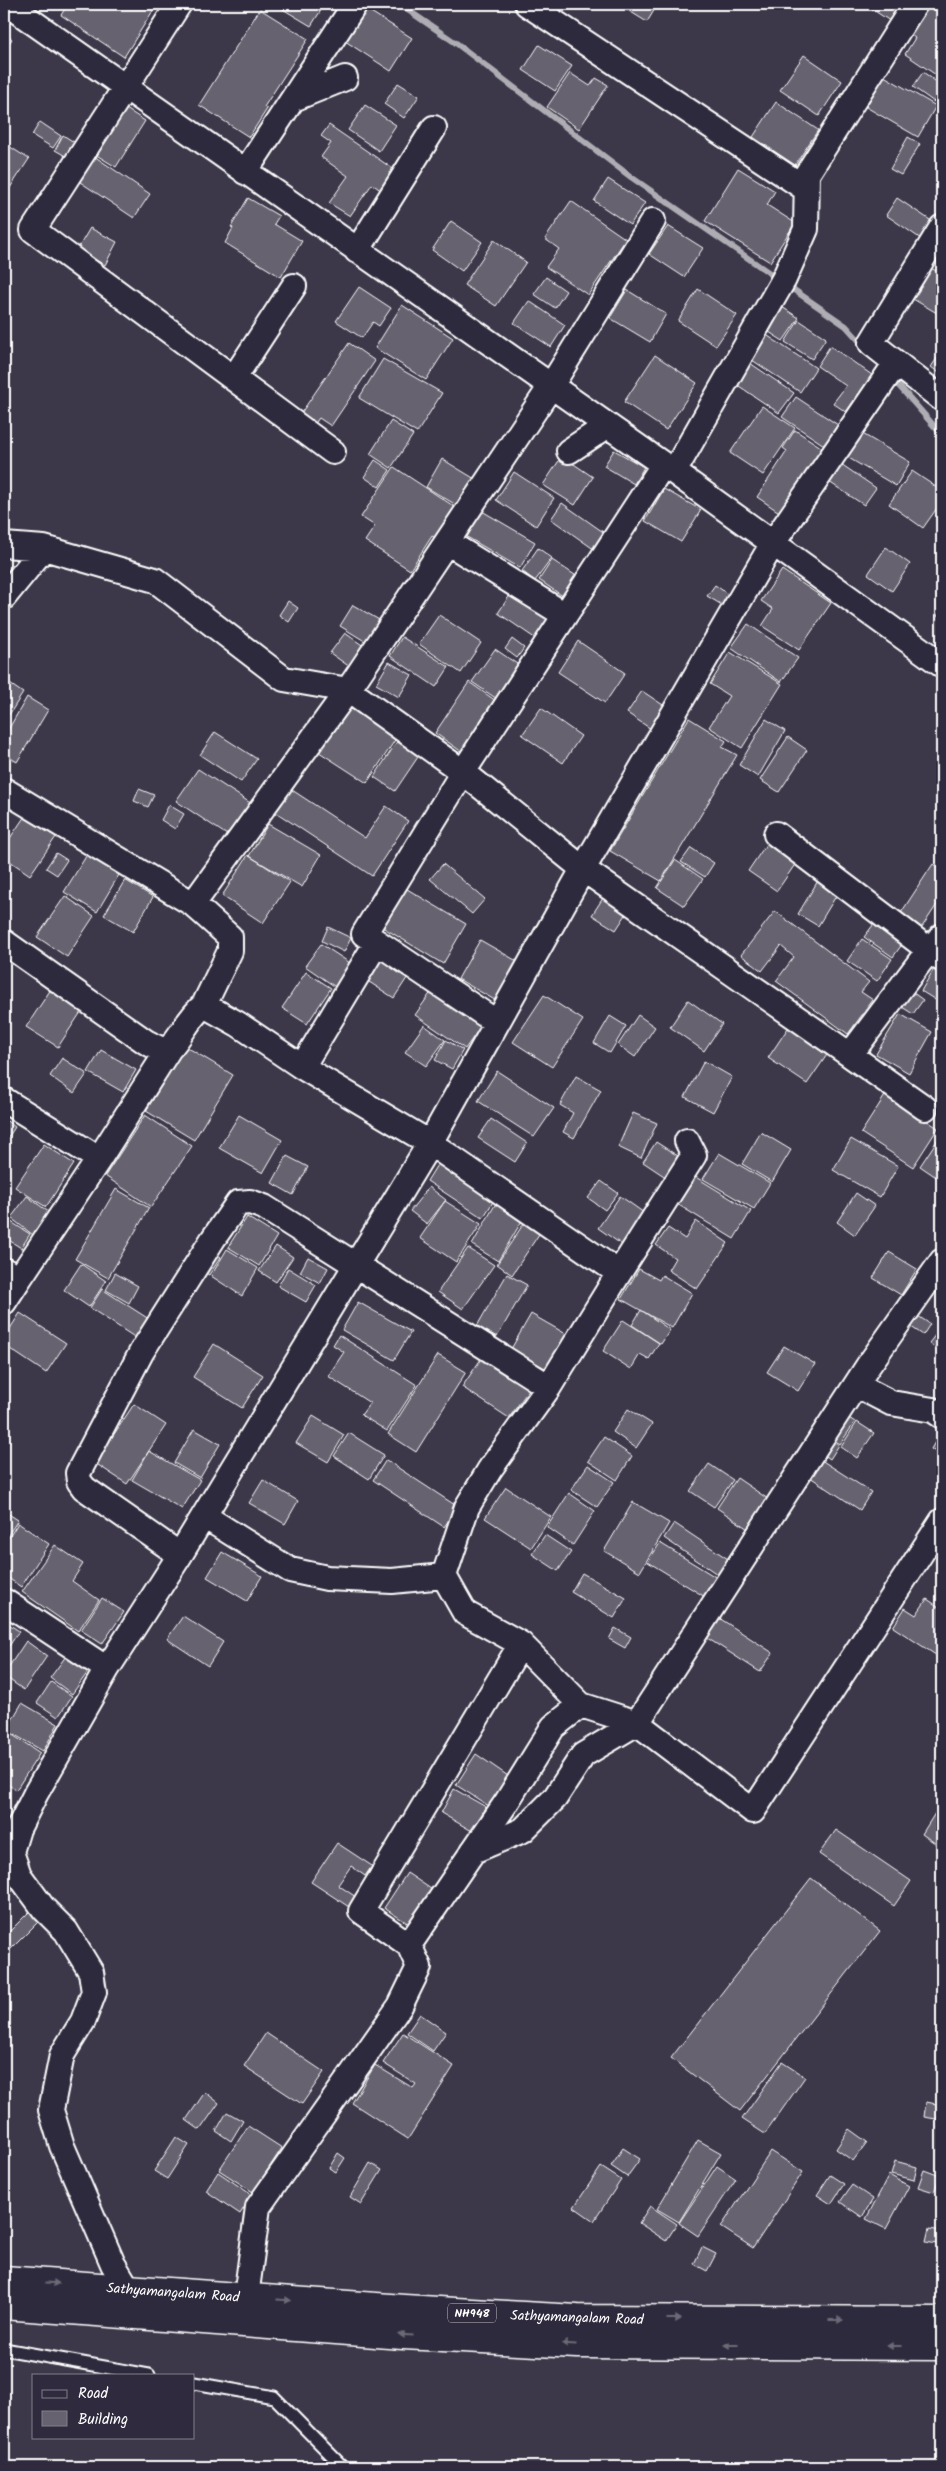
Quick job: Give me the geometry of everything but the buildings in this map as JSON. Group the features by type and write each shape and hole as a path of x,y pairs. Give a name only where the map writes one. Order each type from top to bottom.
{"highway":[{"name":"Sathyamangalam Road","path":"4,2280 404,2309 577,2319 942,2320"},
{"name":"Sathyamangalam Road","path":"4,2305 402,2335 577,2344 942,2346"}],"street":[{"path":"7,4 669,469 942,665"},
{"path":"179,4 33,230 334,452"},
{"path":"245,172 355,4"},
{"path":"527,4 806,189"},
{"path":"496,1022 364,934 463,772 565,615 669,469 781,285 806,229 807,174 915,4"},
{"path":"293,99 345,78"},
{"path":"357,251 434,128"},
{"path":"193,904 348,690 551,386 653,221"},
{"path":"942,227 871,343 891,370 942,399"},
{"path":"234,378 294,286"},
{"path":"128,2289 113,2264 66,2155 51,2110 62,2056 84,2021 94,1992 91,1972 66,1931 44,1908 20,1875 11,1852 18,1829 36,1793 107,1668 180,1555 430,1144 496,1022 773,543 891,370"},
{"path":"569,451 607,426"},
{"path":"447,542 565,615"},
{"path":"4,545 44,548 155,580 284,679 348,690 463,772 584,869 925,1108"},
{"path":"4,597 44,548"},
{"path":"4,790 193,904 230,937 230,951 204,1005 195,1012 178,1040 169,1049 99,1159 12,1274 4,1302"},
{"path":"776,834 938,948 850,1055"},
{"path":"4,942 146,1042 160,1049 169,1049"},
{"path":"302,1067 377,942"},
{"path":"204,1005 238,1024 302,1067 430,1144 619,1273"},
{"path":"4,1100 99,1159"},
{"path":"687,1141 694,1155 549,1387 490,1469 467,1506 444,1576 465,1613 521,1644 581,1705 637,1723 753,1811 942,1521"},
{"path":"180,1555 84,1488 79,1481 78,1473 142,1351 238,1203 250,1202 264,1207 549,1387"},
{"path":"473,1851 523,1830 556,1798 583,1755 637,1723 856,1385 942,1261"},
{"path":"856,1385 891,1403 934,1410 942,1416"},
{"path":"204,1516 290,1570 328,1578 392,1581 444,1576"},
{"path":"4,1601 107,1668"},
{"path":"246,2297 258,2206 400,2006 419,1967 410,1945 361,1911 521,1644"},
{"path":"410,1945 553,1727 581,1705"}],"lane":[{"path":"4,2348 144,2374"},
{"path":"195,2383 274,2397 343,2467"}],"waterway":[{"path":"399,4 456,43 631,177 846,326 864,346"},
{"path":"892,378 942,435"}]}
